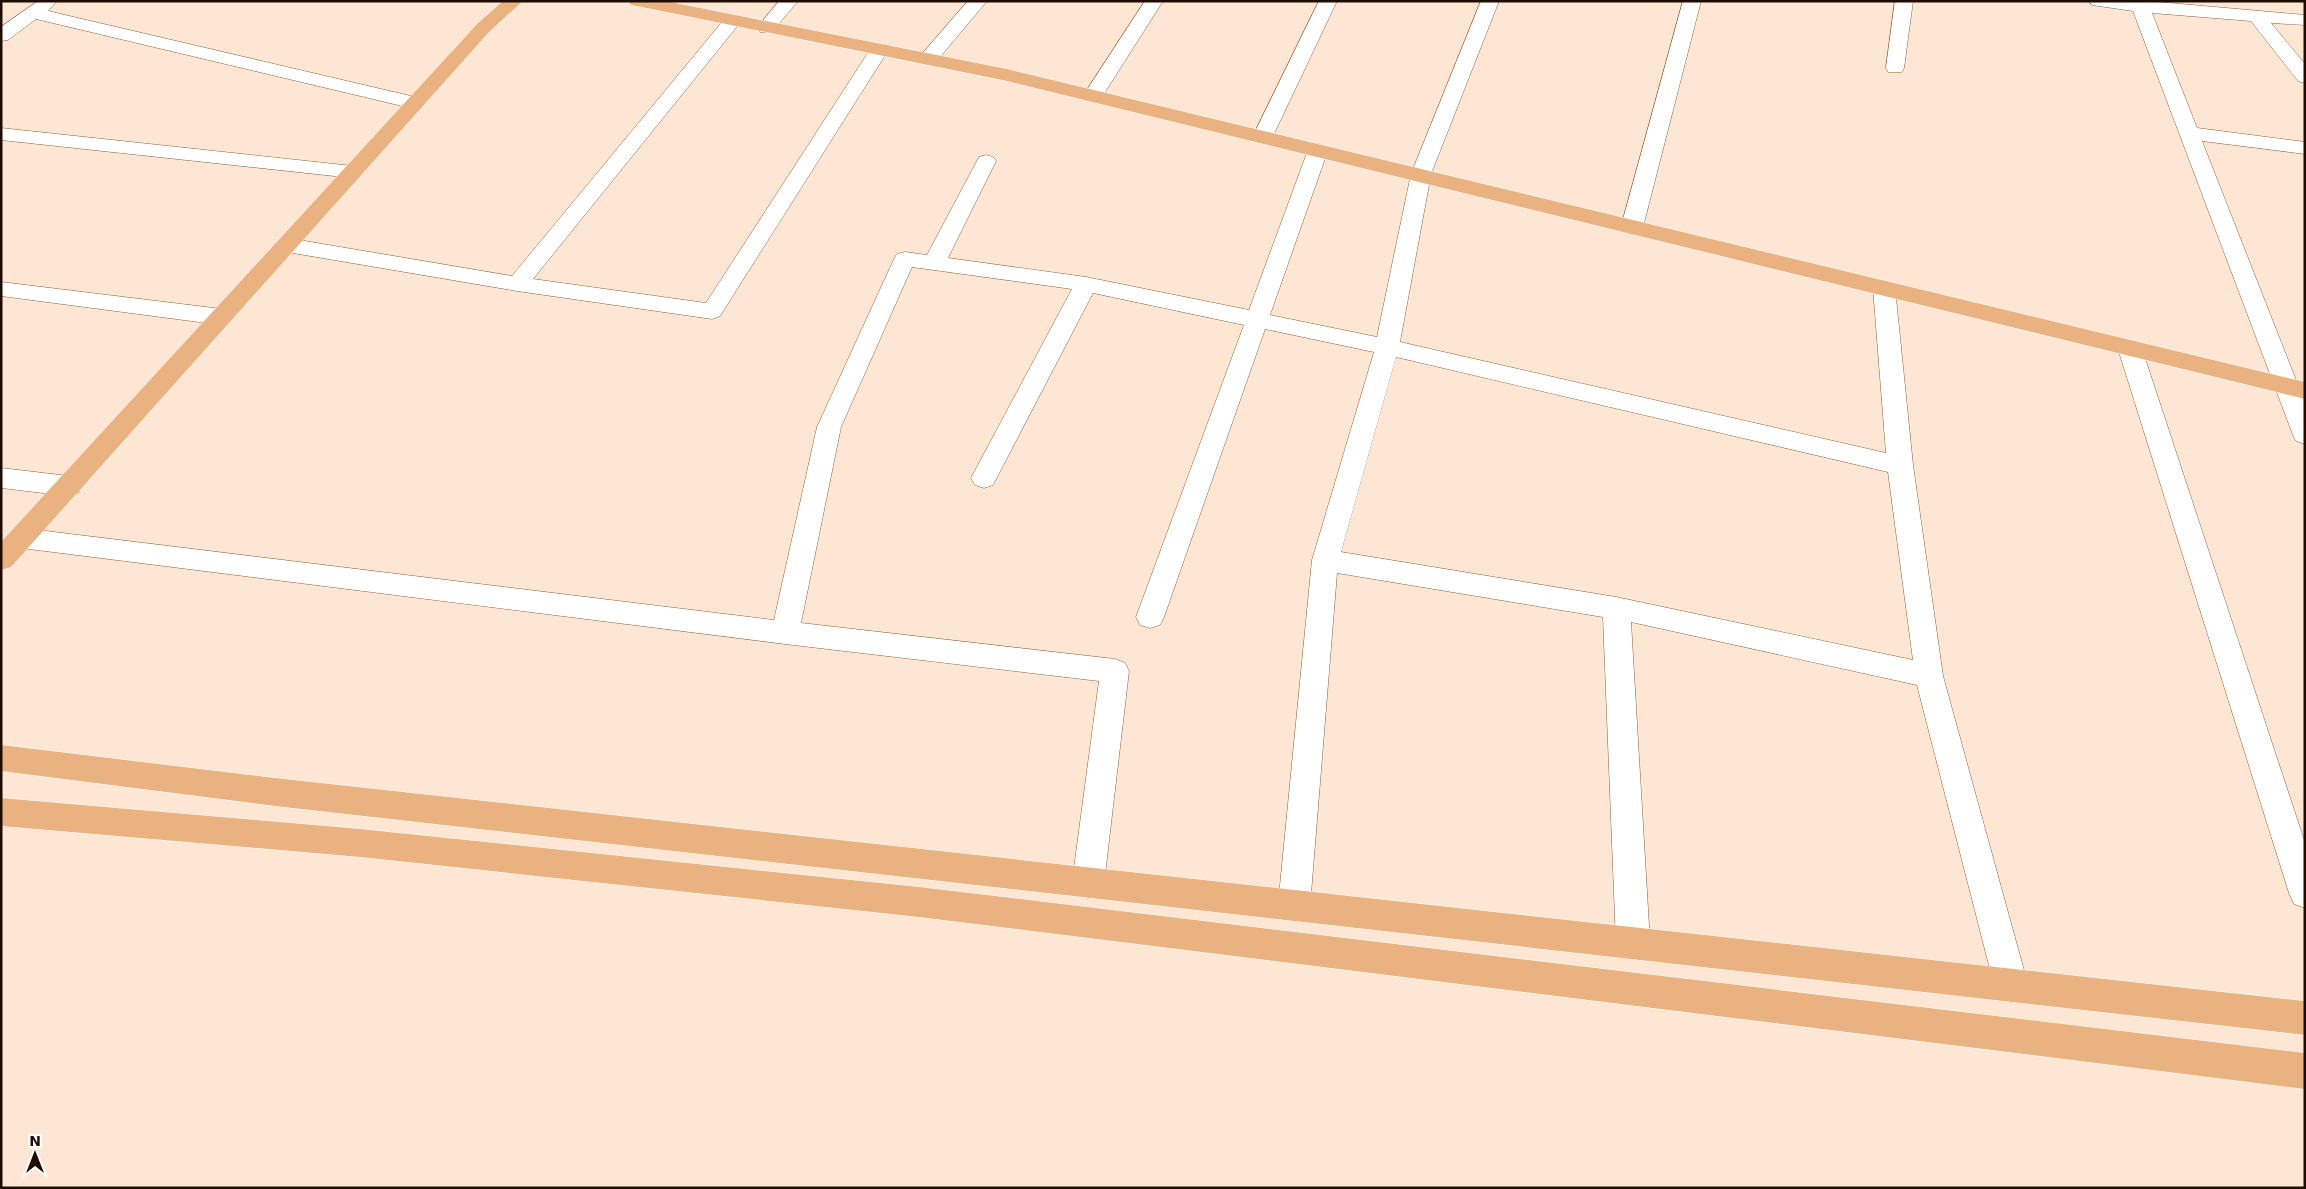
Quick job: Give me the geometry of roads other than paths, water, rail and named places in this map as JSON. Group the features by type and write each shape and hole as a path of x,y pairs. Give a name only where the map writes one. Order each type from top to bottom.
{"main road":[{"path":"1,560 484,27 514,1"},
{"path":"636,1 1007,75 1421,174 2295,388"},
{"path":"1,758 274,792 2305,1018"},
{"path":"1,812 360,844 929,904 2305,1071"}],"street":[{"path":"1,36 49,1"},
{"path":"766,28 789,1"},
{"path":"928,59 978,1"},
{"path":"1093,96 1154,1"},
{"path":"1263,136 1328,1"},
{"path":"1294,906 1325,560 1387,347 1421,174 1490,1"},
{"path":"1632,227 1692,1"},
{"path":"1895,68 1904,1"},
{"path":"2098,1 2305,20"},
{"path":"2139,4 2188,133 2295,388 2305,435"},
{"path":"33,13 415,103"},
{"path":"2257,17 2305,77"},
{"path":"517,284 733,20"},
{"path":"287,245 517,284 712,310 880,49"},
{"path":"2188,133 2305,148"},
{"path":"1,134 353,172"},
{"path":"1150,617 1318,150"},
{"path":"934,263 986,160"},
{"path":"785,633 829,427 905,260 1086,284 1387,347 1900,465"},
{"path":"984,478 1086,284"},
{"path":"1884,288 1900,465 1929,676 2011,985"},
{"path":"1,289 222,317"},
{"path":"2130,349 2305,894"},
{"path":"1,478 69,486"},
{"path":"21,538 785,633 1115,671 1088,883"},
{"path":"1325,560 1616,608 1929,676"},
{"path":"1616,608 1633,943"}]}
